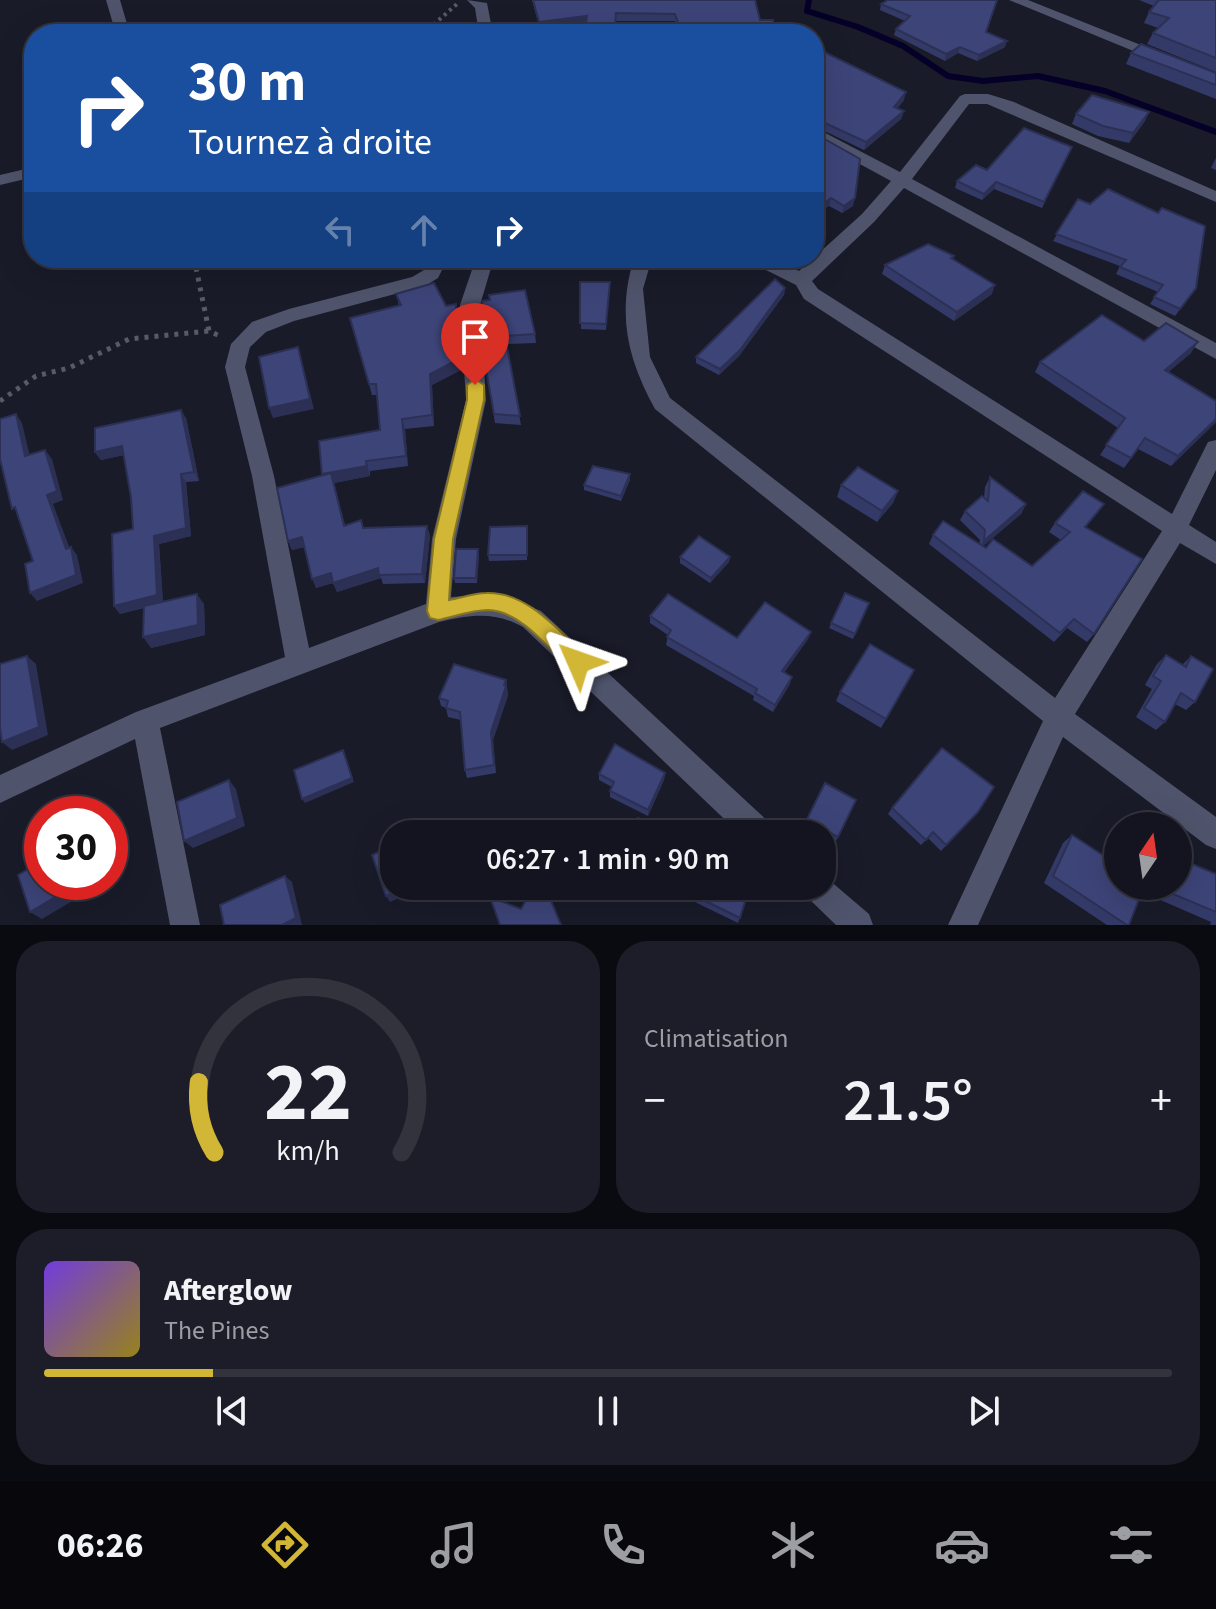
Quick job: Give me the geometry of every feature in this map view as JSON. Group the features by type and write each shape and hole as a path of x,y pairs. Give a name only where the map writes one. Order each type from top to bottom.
{"street":[{"path":"113,0 120,24"},
{"path":"474,0 482,6 485,24"},
{"path":"1016,0 1216,80"},
{"path":"1052,14 1067,0"},
{"path":"824,258 868,218 902,180 965,99 978,98 1008,105 1216,197"},
{"path":"824,137 1216,352"},
{"path":"0,180 24,174"},
{"path":"299,664 263,476 235,367 241,344 259,327 289,316 418,282 431,274 434,268"},
{"path":"438,611 444,539 476,400 470,305 482,268"},
{"path":"640,268 634,289 640,357 662,403 1058,717 1216,835"},
{"path":"776,268 803,281 811,294 1216,554"},
{"path":"803,281 812,268"},
{"path":"963,925 1058,717 1175,530 1216,448"},
{"path":"0,789 145,721 438,611 487,601 510,606 532,619 746,820"},
{"path":"145,721 185,925"},
{"path":"831,900 858,925"}],"path":[{"path":"434,24 460,0"},
{"path":"196,268 209,331"},
{"path":"0,401 36,376 69,368 129,339 209,331 241,344"}],"building":[{"path":"533,0 755,0 760,20 773,20 774,24 678,24 675,14 616,13 615,24 586,24 587,16 539,22"},
{"path":"888,0 997,0 986,32 1007,41 979,55 960,47 946,54 896,29 910,16 881,4"},
{"path":"1159,0 1216,0 1216,58 1153,33 1169,18 1149,12"},
{"path":"1141,44 1216,73 1216,85 1131,53"},
{"path":"824,52 906,92 894,107 904,111 866,142 824,123"},
{"path":"1092,95 1149,112 1133,133 1103,126 1076,114"},
{"path":"1024,128 1072,147 1044,202 996,182 984,194 957,181 976,165 987,170"},
{"path":"824,139 860,159 855,198 844,206 831,198 824,203"},
{"path":"1108,189 1158,213 1162,208 1205,226 1196,288 1180,309 1154,297 1163,285 1120,267 1126,260 1056,234 1078,199 1090,204"},
{"path":"928,244 954,256 951,258 995,285 957,312 885,265"},
{"path":"775,279 785,288 740,350 720,369 696,357"},
{"path":"580,282 610,282 606,324 580,323"},
{"path":"434,283 446,306 456,304 459,359 430,374 432,415 402,419 406,456 366,461 367,466 322,474 319,441 380,430 376,384 369,384 350,318 401,305 396,294"},
{"path":"525,290 535,334 505,336 520,416 494,414 486,369 482,301 490,300 489,295"},
{"path":"1102,315 1144,341 1166,323 1198,342 1165,370 1216,401 1216,419 1178,456 1145,438 1131,458 1106,445 1125,418 1040,362"},
{"path":"298,347 310,399 269,408 259,357"},
{"path":"181,410 194,472 181,474 186,528 154,536 157,595 114,606 112,534 133,529 131,497 122,446 95,452 95,428"},
{"path":"16,414 25,456 45,450 57,491 47,495 66,549 71,547 76,575 30,593 25,564 33,561 15,507 12,509 0,459 0,419"},
{"path":"593,466 630,474 621,496 584,485"},
{"path":"858,467 898,491 882,511 841,485"},
{"path":"331,473 344,526 361,520 363,528 427,526 422,574 379,575 378,568 333,583 331,573 312,579 302,537 288,541 277,488"},
{"path":"990,477 1026,504 984,541 985,530 965,511 982,496 988,501"},
{"path":"1083,491 1104,504 1085,527 1142,559 1094,634 1074,619 1060,633 933,535 943,521 986,548 993,539 1032,566 1070,532 1055,523"},
{"path":"527,526 527,555 488,555 490,527"},
{"path":"699,536 730,557 711,578 680,557"},
{"path":"456,549 478,549 476,578 454,578"},
{"path":"845,593 869,603 855,634 831,623"},
{"path":"197,594 198,625 143,637 144,606"},
{"path":"668,594 737,638 765,602 811,632 782,671 792,677 775,705 755,693 757,689 667,637 671,630 650,616"},
{"path":"870,644 914,670 886,719 840,692"},
{"path":"1166,655 1186,667 1191,656 1213,669 1195,702 1181,693 1165,722 1144,708 1161,681 1153,676"},
{"path":"27,656 39,727 2,742 0,664"},
{"path":"454,664 506,680 491,732 494,765 465,770 460,712 446,708 448,701 439,698"},
{"path":"615,744 665,773 648,810 610,791 614,782 599,774"},
{"path":"942,748 994,787 978,812 946,845 933,832 926,840 892,808"},
{"path":"343,750 352,778 302,799 294,770"},
{"path":"229,780 237,818 184,841 177,802"},
{"path":"825,783 856,800 838,837 836,820 807,819"},
{"path":"1072,835 1104,856 1104,900 1139,900 1129,925 1127,925 1053,876"},
{"path":"380,851 380,878 372,855"},
{"path":"1192,864 1216,874 1216,912 1187,900 1192,900"},
{"path":"24,872 24,894 18,875"},
{"path":"285,876 296,918 282,925 224,925 220,905"},
{"path":"26,900 50,900 30,912"},
{"path":"491,900 521,909 526,900 551,900 561,925 500,925"},
{"path":"703,900 746,900 740,918"}],"waterway":[{"path":"809,0 807,11 858,27 903,46 948,76 983,81 1038,76 1105,91 1216,132"}],"route":[{"path":"475,385 476,400 444,539 438,611 487,601 510,606 532,619 578,662"}]}
